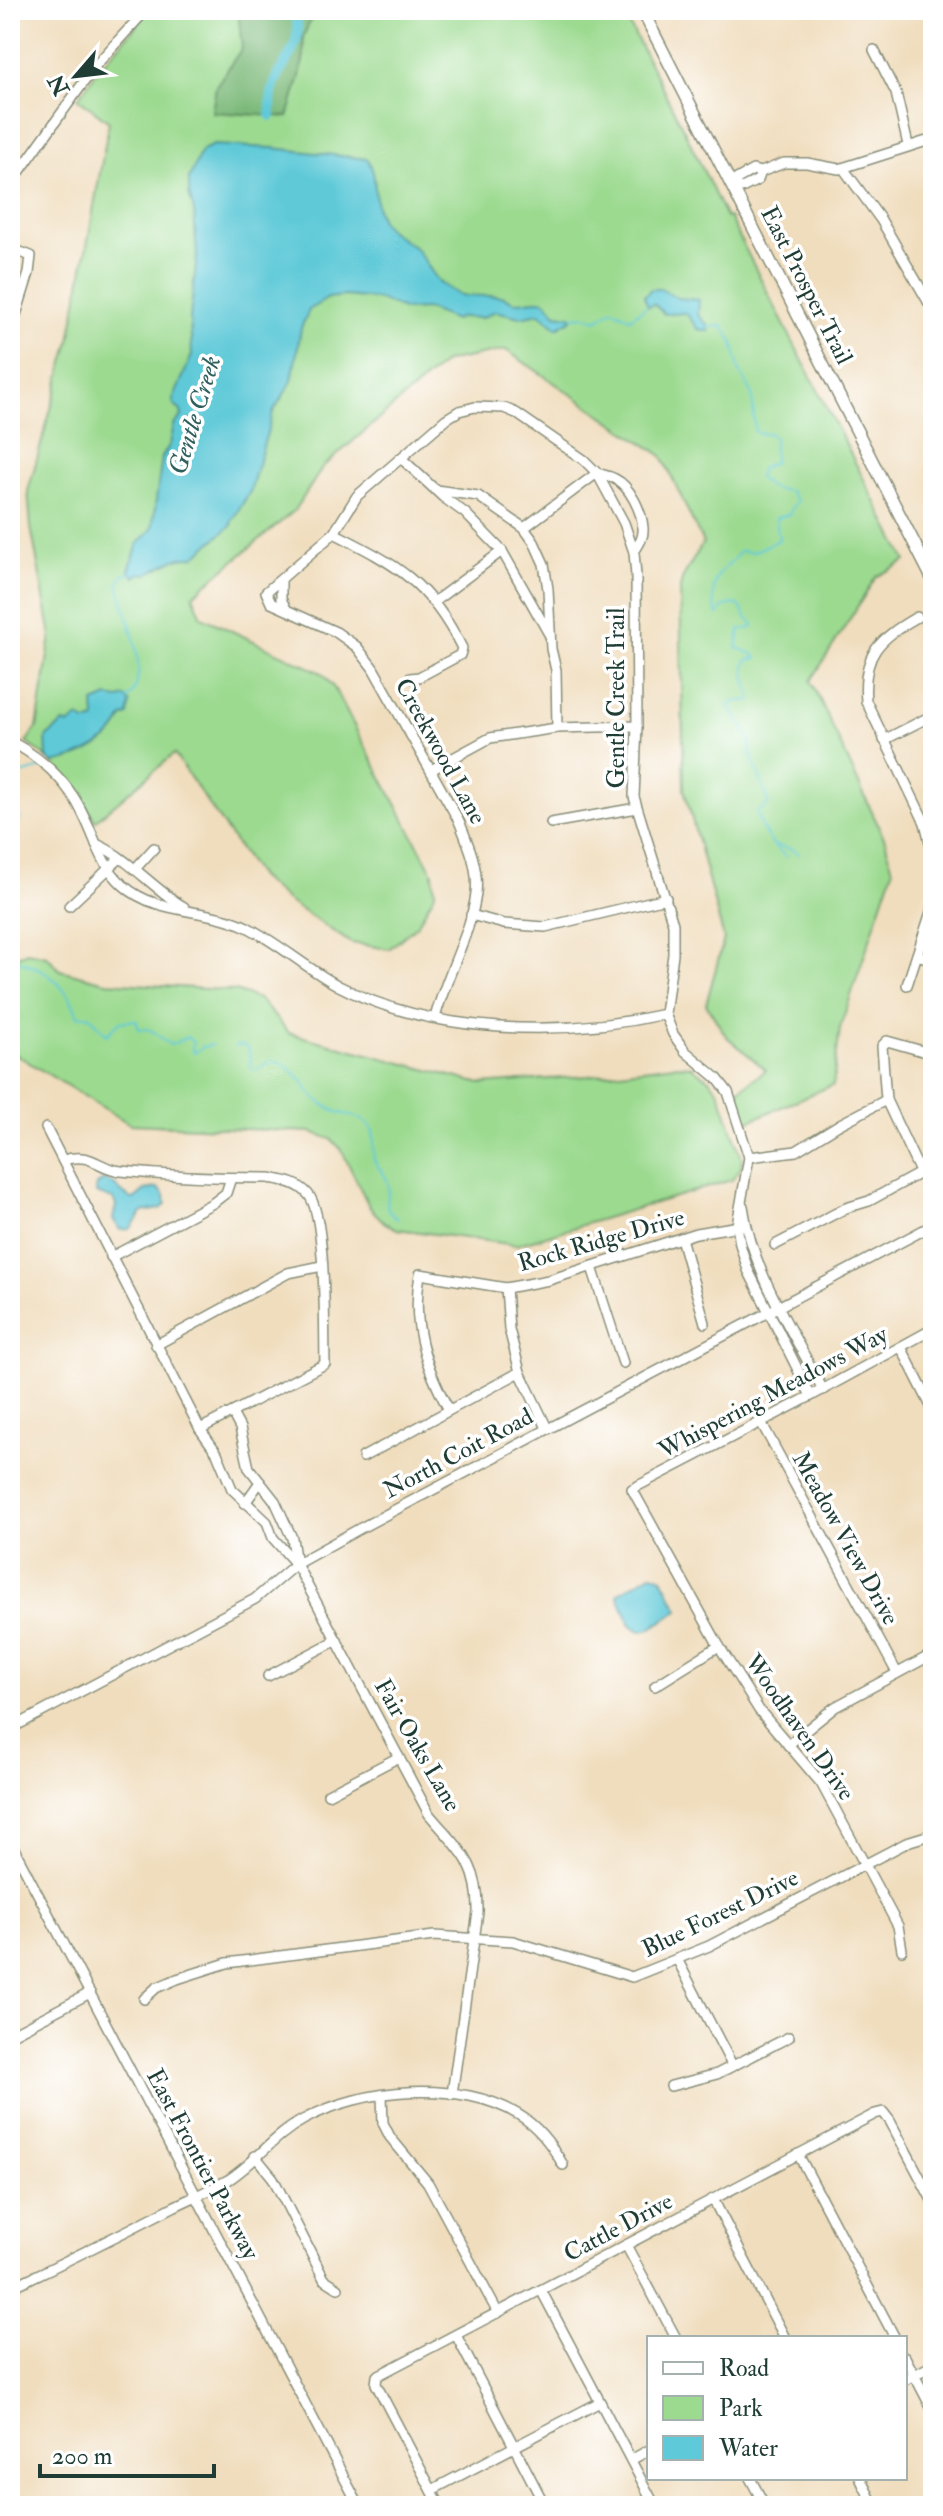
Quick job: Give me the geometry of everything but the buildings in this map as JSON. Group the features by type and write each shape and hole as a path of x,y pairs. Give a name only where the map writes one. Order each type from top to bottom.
{"main road":[{"name":"East Prosper Trail","path":"642,10 933,580"}],"street":[{"path":"10,185 96,65 146,10"},
{"path":"874,50 896,93 908,145"},
{"path":"733,186 742,188 758,180 761,172 777,165 793,162 843,168 933,139"},
{"path":"843,168 887,230 933,310"},
{"path":"10,248 31,256 29,273 10,334"},
{"name":"Gentle Creek Trail","path":"401,458 459,411 488,406 516,413 584,460 597,473 610,494 634,552 637,726 634,797 673,924 673,954 665,1014"},
{"path":"286,609 281,599 281,580 334,533 357,496 401,458 465,513 502,551 550,637"},
{"path":"524,528 597,473"},
{"name":"Gentle Creek Trail","path":"597,473 617,480 627,489 638,508 643,529 634,552"},
{"path":"436,490 478,496 524,528 534,542 544,564 548,589 550,637 556,670 557,728"},
{"path":"465,513 467,503 478,496"},
{"path":"334,533 389,560 414,579 435,601 462,648 460,655 419,677 410,678"},
{"path":"435,601 502,551"},
{"name":"Creekwood Lane","path":"281,580 266,592 271,603 336,632 357,647 373,668 459,821 468,843 475,867 477,891 435,1018"},
{"path":"529,596 537,597 548,589"},
{"path":"917,617 892,632 868,660 864,681 866,701 884,740 929,821 933,854"},
{"path":"884,740 933,715"},
{"path":"431,770 490,738 557,728 637,726"},
{"path":"10,741 50,769 71,794 108,872 145,901 189,909 246,926 339,986 394,1009 435,1018 528,1029 619,1024 665,1014 673,1034 685,1051 717,1078 728,1092 749,1157 742,1194 741,1225 748,1270 811,1396"},
{"path":"551,823 637,808"},
{"path":"96,844 110,850 170,899 189,909"},
{"path":"135,869 154,848"},
{"path":"69,906 120,858"},
{"path":"471,915 504,924 545,927 666,898"},
{"path":"907,985 933,906"},
{"path":"917,955 933,960"},
{"path":"920,1172 886,1100 882,1046 887,1041 933,1054"},
{"path":"749,1157 796,1151 886,1100"},
{"name":"Fair Oaks Lane","path":"46,1128 200,1429 217,1453 232,1489 267,1522 278,1546 296,1564 429,1814 457,1844 470,1865 478,1897 475,1937 452,2094"},
{"path":"63,1160 77,1156 116,1171 269,1178 294,1183 310,1196 320,1225 325,1364 200,1429"},
{"path":"775,1245 846,1208 869,1201 933,1166"},
{"path":"111,1257 213,1203 226,1193 231,1178"},
{"path":"741,1225 823,1390"},
{"name":"Rock Ridge Drive","path":"449,1410 424,1356 415,1301 420,1274 506,1288 549,1280 696,1233 741,1225"},
{"name":"North Coit Road","path":"10,1729 255,1599 296,1564 933,1225"},
{"path":"681,1238 705,1323"},
{"path":"156,1345 288,1273 322,1266"},
{"path":"592,1267 623,1363"},
{"path":"506,1288 509,1329 520,1372 547,1428"},
{"name":"Whispering Meadows Way","path":"632,1489 933,1329"},
{"path":"901,1347 933,1410"},
{"path":"363,1457 520,1372"},
{"name":"Fair Oaks Lane","path":"232,1413 240,1428 249,1468 275,1501 292,1538 296,1564"},
{"name":"Meadow View Drive","path":"761,1422 897,1673"},
{"path":"245,1503 260,1482"},
{"name":"Woodhaven Drive","path":"632,1489 719,1646 759,1710 821,1783 898,1926 902,1950"},
{"path":"270,1530 285,1524"},
{"path":"268,1676 337,1640"},
{"path":"655,1686 719,1646"},
{"path":"788,1745 835,1707 933,1654"},
{"path":"328,1794 399,1757"},
{"name":"Blue Forest Drive","path":"144,1999 156,1988 227,1963 434,1936 513,1941 632,1977 709,1946 910,1841 933,1834"},
{"name":"East Frontier Parkway","path":"10,1841 359,2506"},
{"path":"677,1959 732,2065"},
{"path":"10,2035 90,1993"},
{"path":"671,2086 717,2074 789,2037"},
{"path":"10,2288 228,2180 284,2131 315,2113 353,2100 418,2092 452,2094 502,2106 522,2116 541,2133 563,2165"},
{"path":"382,2095 386,2130 428,2183 498,2313"},
{"name":"Cattle Drive","path":"432,2490 375,2380 377,2376 875,2114 883,2112 890,2121 933,2202"},
{"path":"798,2154 894,2336"},
{"path":"255,2156 273,2178 324,2279 338,2288"},
{"path":"713,2199 784,2336"},
{"path":"626,2245 675,2336"},
{"path":"541,2290 655,2506"},
{"path":"456,2335 545,2506"},
{"path":"933,2365 910,2377 933,2411"},
{"path":"440,2506 432,2490 600,2402"},
{"path":"631,2460 647,2451"},
{"path":"751,2480 765,2506"},
{"path":"861,2480 874,2506"}],"green space":[{"path":"150,10 622,10 726,218 729,217 906,561 876,577 811,681 885,840 893,870 840,1028 833,1085 744,1123 734,1093 766,1070 726,1036 706,1004 724,939 684,789 680,587 703,543 662,456 506,350 445,362 323,467 295,510 193,595 202,617 322,673 334,688 433,873 435,893 417,925 389,949 351,943 286,900 259,877 174,754 95,821 65,777 26,742 37,728 51,636 31,527 28,491 70,341 109,122 78,98 100,67"},
{"path":"238,10 315,11 303,37 304,55 288,117 212,112 216,86 242,48"},
{"path":"27,952 47,956 60,970 106,982 235,991 259,999 289,1033 481,1084 588,1076 674,1065 691,1066 719,1091 742,1158 741,1168 732,1180 516,1245 397,1229 385,1223 370,1208 341,1149 331,1139 311,1132 130,1124 10,1051 10,959"}],"water":[{"path":"213,145 273,148 367,159 373,172 378,211 383,223 416,249 442,284 464,296 502,296 516,302 546,301 556,314 571,316 572,319 557,328 540,313 520,317 495,311 482,318 460,317 455,320 427,309 406,310 377,299 328,298 309,310 301,328 292,381 273,412 250,492 232,525 195,556 175,559 135,577 129,570 138,544 152,529 162,457 170,444 174,425 182,416 173,400 192,355 190,318 197,256 189,179 201,151"},
{"path":"651,289 661,289 678,298 699,300 698,315 708,325 709,331 698,329 686,313 664,314 654,304 648,306 644,296"},
{"path":"108,697 125,697 130,703 128,715 103,742 74,757 53,763 47,758 46,737 64,723 68,725 79,717 85,722 93,721 94,703"},
{"path":"103,1180 134,1199 145,1190 158,1188 165,1195 166,1204 161,1209 143,1212 130,1229 120,1230 113,1219 116,1205 113,1199 96,1193 96,1186"},
{"path":"651,1574 661,1576 679,1610 648,1630 640,1631 631,1625 618,1596"}],"waterway":[{"name":"Gentle Creek","path":"271,116 273,87 296,41 294,10"},
{"path":"573,317 585,316 597,320 613,309 630,318 647,306"},
{"path":"708,327 723,326 733,342 739,370 752,393 755,431 759,434 769,433 774,438 774,462 760,469 758,478 773,489 790,491 797,502 790,514 776,518 779,540 753,552 739,551 718,576 714,596 718,615 723,607 734,604 740,606 746,618 754,624 752,628 740,630 737,648 757,658 747,660 745,665 752,700 733,702 729,706 750,739 751,755 767,796 768,805 757,812 761,825 772,843 787,857"},
{"name":"Gentle Creek","path":"127,700 135,689 138,661 118,584 124,575 132,573"},
{"name":"Gentle Creek","path":"10,836 20,818 11,792 14,776 45,767"},
{"path":"774,845 799,854"},
{"path":"10,957 42,970 56,981 70,997 78,1016 89,1015 107,1035 119,1022 136,1020 139,1029 153,1031 171,1045 187,1037 193,1042 192,1050 195,1053 202,1047 212,1045"},
{"path":"234,1046 243,1045 248,1049 255,1071 271,1061 281,1063 303,1080 322,1104 368,1124 374,1134 376,1165 389,1185 388,1210 398,1219"}]}
